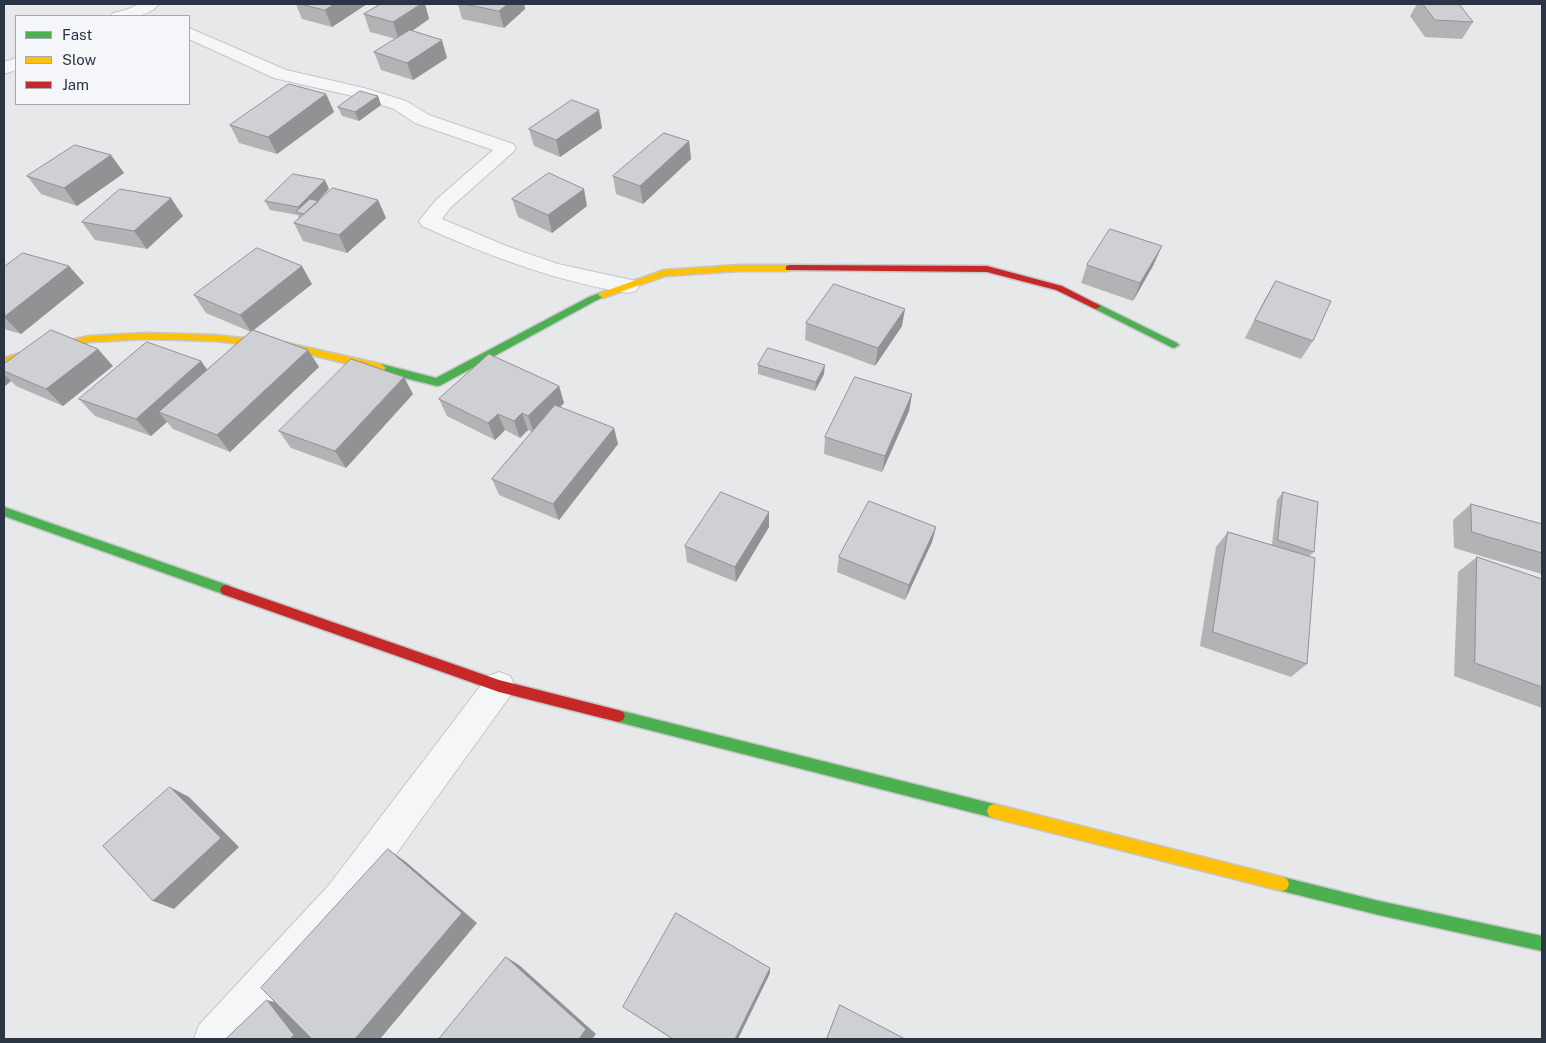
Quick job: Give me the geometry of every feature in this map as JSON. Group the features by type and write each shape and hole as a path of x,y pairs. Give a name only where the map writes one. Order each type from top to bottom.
{"street":[{"path":"125,15 151,4"},
{"path":"190,33 280,74 358,92 400,105 422,120 506,148 443,204 429,221 539,267 597,282 628,286"},
{"path":"4,362 40,350 89,339 148,336 215,338 287,346 437,382 592,299 664,273 739,268 987,269 1059,288 1174,345"},
{"path":"4,510 499,686 1369,905 1542,944"},
{"path":"213,1039 342,898 499,686"}],"building":[{"path":"301,4 334,4 325,10"},
{"path":"381,4 421,4 393,22 364,14"},
{"path":"465,4 508,4 499,11"},
{"path":"1423,4 1459,4 1473,22 1435,20"},
{"path":"410,30 442,40 407,63 374,52"},
{"path":"289,84 326,94 268,137 230,125"},
{"path":"360,91 378,96 355,112 338,107"},
{"path":"572,100 599,110 556,140 529,129"},
{"path":"664,133 689,141 640,186 613,176"},
{"path":"75,145 111,155 64,188 27,176"},
{"path":"549,173 584,189 548,215 512,199"},
{"path":"293,174 325,180 298,207 265,201"},
{"path":"333,188 378,200 339,235 294,223"},
{"path":"120,189 171,198 134,231 82,222"},
{"path":"310,199 319,201 304,214 296,212"},
{"path":"1110,229 1162,246 1140,283 1087,265"},
{"path":"257,248 302,266 240,315 194,295"},
{"path":"23,253 69,266 4,317 4,267"},
{"path":"1276,281 1331,301 1313,341 1255,320"},
{"path":"834,284 905,309 878,348 806,323"},
{"path":"51,330 98,349 46,389 4,371 4,364"},
{"path":"253,330 308,350 217,435 159,412"},
{"path":"147,342 201,361 136,419 79,399"},
{"path":"768,348 825,365 816,382 758,365"},
{"path":"489,354 559,386 528,416 522,413 514,421 498,414 488,423 439,399"},
{"path":"351,359 404,377 335,451 279,431"},
{"path":"855,377 912,394 885,456 825,437"},
{"path":"555,405 614,428 553,504 492,479"},
{"path":"721,492 769,512 735,567 685,546"},
{"path":"1283,492 1318,502 1314,552 1278,540"},
{"path":"869,501 936,527 909,585 839,557"},
{"path":"1471,504 1542,524 1542,553 1472,532"},
{"path":"1228,532 1315,558 1307,664 1213,632"},
{"path":"1477,557 1542,579 1542,687 1475,663"},
{"path":"170,787 221,838 153,901 103,846"},
{"path":"388,849 462,913 355,1039 312,1039 261,988"},
{"path":"676,913 770,968 735,1039 673,1039 623,1007"},
{"path":"506,957 586,1029 579,1039 439,1039"},
{"path":"267,1000 294,1035 290,1039 226,1039"},
{"path":"840,1005 905,1039 827,1039"}],"traffic: fast":[{"path":"381,368 437,382 592,299 603,295"},
{"path":"1096,306 1174,345"},
{"path":"4,511 226,590"},
{"path":"618,716 994,811"},
{"path":"1282,884 1379,908 1542,944"}],"traffic: slow":[{"path":"603,295 664,273 739,268 789,268"},
{"path":"4,362 40,350 89,339 147,336 215,338 287,346 381,368"},
{"path":"994,811 1282,884"}],"traffic: jam":[{"path":"789,268 987,269 1059,288 1096,306"},
{"path":"226,590 499,686 618,716"}]}
